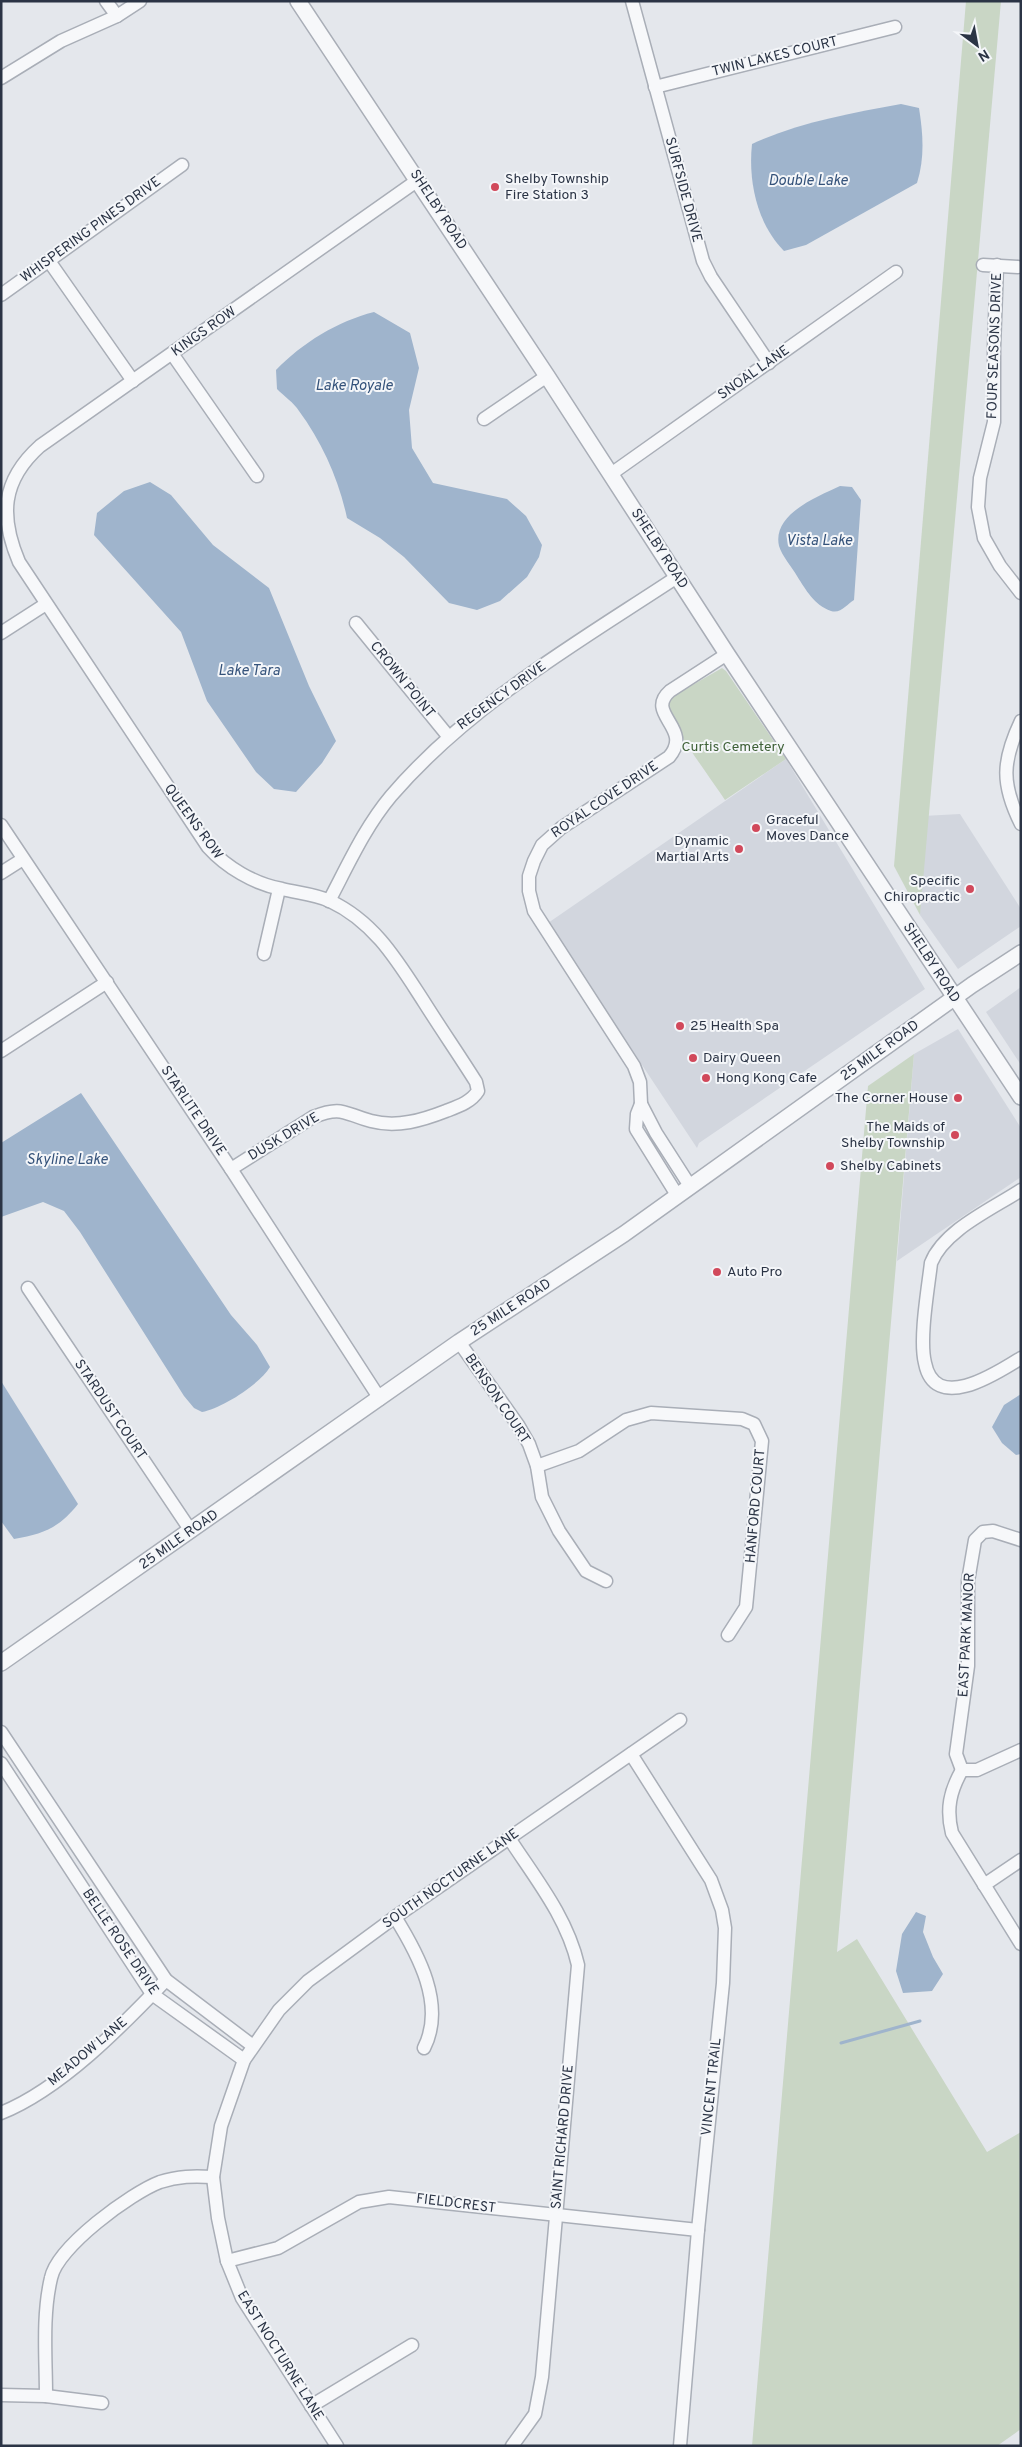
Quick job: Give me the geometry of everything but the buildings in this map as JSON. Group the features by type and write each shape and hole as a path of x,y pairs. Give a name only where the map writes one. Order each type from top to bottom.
{"street":[{"path":"106,1 117,16"},
{"path":"1,78 61,41 117,16 140,1"},
{"name":"SURFSIDE DRIVE","path":"632,1 703,261 711,277 768,363"},
{"name":"SHELBY ROAD","path":"301,2 727,654 1021,1097"},
{"name":"TWIN LAKES COURT","path":"655,87 895,27"},
{"name":"WHISPERING PINES DRIVE","path":"1,295 182,165"},
{"name":"KINGS ROW","path":"4,498 17,474 32,453 418,180"},
{"path":"49,261 133,381"},
{"name":"FOUR SEASONS DRIVE","path":"983,265 1018,267"},
{"name":"FOUR SEASONS DRIVE","path":"998,265 994,346 994,422 980,478 978,507 984,538 1000,566 1021,593"},
{"name":"SNOAL LANE","path":"611,474 896,272"},
{"path":"173,355 257,476"},
{"path":"484,419 547,376"},
{"name":"QUEENS ROW","path":"4,498 10,540 19,562 208,846 222,862 244,875 279,889 329,901 361,920 389,949 476,1082 478,1091"},
{"name":"REGENCY DRIVE","path":"329,901 356,848 372,822 391,797 448,736 493,699 677,577"},
{"path":"1,634 46,604"},
{"name":"CROWN POINT","path":"356,623 448,736"},
{"name":"ROYAL COVE DRIVE","path":"677,1195 636,1129 637,1114 641,1104 640,1082 634,1066 534,911 529,891 530,876 537,853 552,834 669,757 675,751 677,736 662,710 663,698 670,690 727,654"},
{"path":"1021,721 1010,746 1005,772 1006,788 1021,824"},
{"name":"STARLITE DRIVE","path":"1,825 231,1169 380,1399"},
{"path":"1,872 23,859"},
{"path":"264,954 279,889"},
{"name":"25 MILE ROAD","path":"2,1660 191,1532 459,1342 624,1234 954,998 1021,953"},
{"path":"1,1051 106,982"},
{"name":"DUSK DRIVE","path":"231,1169 324,1112 334,1110 348,1112 371,1121 384,1123 410,1122 465,1103 474,1098 478,1091"},
{"name":"ROYAL COVE DRIVE","path":"641,1104 656,1133 690,1186"},
{"path":"1021,1190 952,1234 935,1252 931,1263 924,1353 926,1368 932,1378 946,1387 972,1385 992,1376 1021,1358"},
{"name":"STARDUST COURT","path":"28,1288 191,1532"},
{"name":"BENSON COURT","path":"459,1342 518,1425 537,1466 542,1497 559,1531 586,1571 606,1580"},
{"name":"HANFORD COURT","path":"537,1466 579,1451 626,1420 638,1415 669,1413 714,1416 742,1419 754,1424 762,1441 746,1607 728,1635"},
{"name":"EAST PARK MANOR","path":"962,1770 956,1754 968,1666 968,1581 976,1540 983,1532 993,1530 1021,1540"},
{"name":"SOUTH NOCTURNE LANE","path":"244,2060 295,1992 395,1917 680,1720"},
{"name":"BELLE ROSE DRIVE","path":"1,1732 69,1837 166,1980 253,2046"},
{"path":"1021,1750 977,1770 962,1770 950,1797 949,1820 952,1833 1021,1944"},
{"name":"VINCENT TRAIL","path":"631,1754 711,1880 720,1903 725,1928 719,2022 698,2230 680,2446"},
{"name":"BELLE ROSE DRIVE","path":"1,1763 152,1994 244,2060"},
{"path":"57,1846 69,1837"},
{"name":"SAINT RICHARD DRIVE","path":"510,1838 562,1920 573,1943 578,1965 542,2377 535,2414 512,2446"},
{"path":"984,1885 1021,1860"},
{"path":"395,1917 416,1953 428,1986 432,2021 430,2036 424,2048"},
{"name":"MEADOW LANE","path":"1,2113 32,2097 102,2044 166,1980"},
{"name":"EAST NOCTURNE LANE","path":"244,2060 221,2126 213,2177 218,2218 227,2261 242,2298 337,2446"},
{"path":"46,2396 47,2308 51,2276 73,2242 139,2193 160,2182 184,2176 213,2177"},
{"name":"FIELDCREST","path":"227,2261 278,2248 349,2207 373,2199 411,2198 556,2216 698,2230"},
{"path":"311,2406 412,2345"},
{"path":"1,2395 46,2396 102,2403"}],"shaded area":[{"path":"786,759 925,989 699,1143 697,1148 548,923"},
{"path":"960,814 1021,909 1021,926 958,969 920,915 923,816"},
{"path":"1021,987 1021,1065 986,1012"},
{"path":"958,1029 1021,1128 1021,1177 897,1261 914,1054"}],"green space":[{"path":"966,1 1001,1 920,915 894,866"},
{"name":"Curtis Cemetery","path":"722,668 726,671 786,759 725,800 685,741 669,709 670,698"},
{"path":"914,1054 837,1952 857,1939 987,2152 1021,2132 1021,2429 997,2446 752,2446 868,1086"}],"water":[{"name":"Double Lake","path":"901,104 919,108 922,146 920,173 917,183 806,245 784,251 767,228 756,201 752,173 752,144 806,124"},
{"name":"Lake Royale","path":"374,312 410,333 419,368 409,410 412,448 433,483 507,499 526,516 542,545 539,557 527,577 500,601 477,610 449,603 404,557 380,538 347,518 329,462 315,435 297,408 277,389 276,370 297,351 334,327"},
{"name":"Lake Tara","path":"150,482 171,495 213,545 269,588 309,686 336,741 322,763 296,792 274,789 256,772 207,701 181,632 94,535 97,513 124,491"},
{"name":"Vista Lake","path":"840,486 852,487 861,500 854,600 841,610 835,612 820,605 807,592 780,550 779,535 782,525 798,508"},
{"name":"Skyline Lake","path":"81,1093 231,1315 257,1345 270,1367 258,1381 220,1406 202,1412 194,1408 184,1396 80,1232 64,1211 43,1202 1,1217 1,1143"},
{"path":"1,1381 78,1504 64,1519 50,1529 14,1539 1,1521"},
{"path":"1021,1394 1021,1454 1016,1455 1002,1443 992,1427 1004,1405"},
{"path":"916,1912 926,1916 923,1932 933,1957 943,1974 932,1991 903,1993 896,1971 902,1934"}],"waterway":[{"path":"841,2043 920,2021"}],"place":[{"name":"Shelby Township Fire Station 3","path":"495,187"},
{"name":"Graceful Moves Dance","path":"756,828"},
{"name":"Dynamic Martial Arts","path":"739,849"},
{"name":"Specific Chiropractic","path":"970,889"},
{"name":"25 Health Spa","path":"680,1026"},
{"name":"Dairy Queen","path":"693,1058"},
{"name":"Hong Kong Cafe","path":"706,1078"},
{"name":"The Corner House","path":"958,1098"},
{"name":"The Maids of Shelby Township","path":"955,1135"},
{"name":"Shelby Cabinets","path":"830,1166"},
{"name":"Auto Pro","path":"717,1272"}]}
